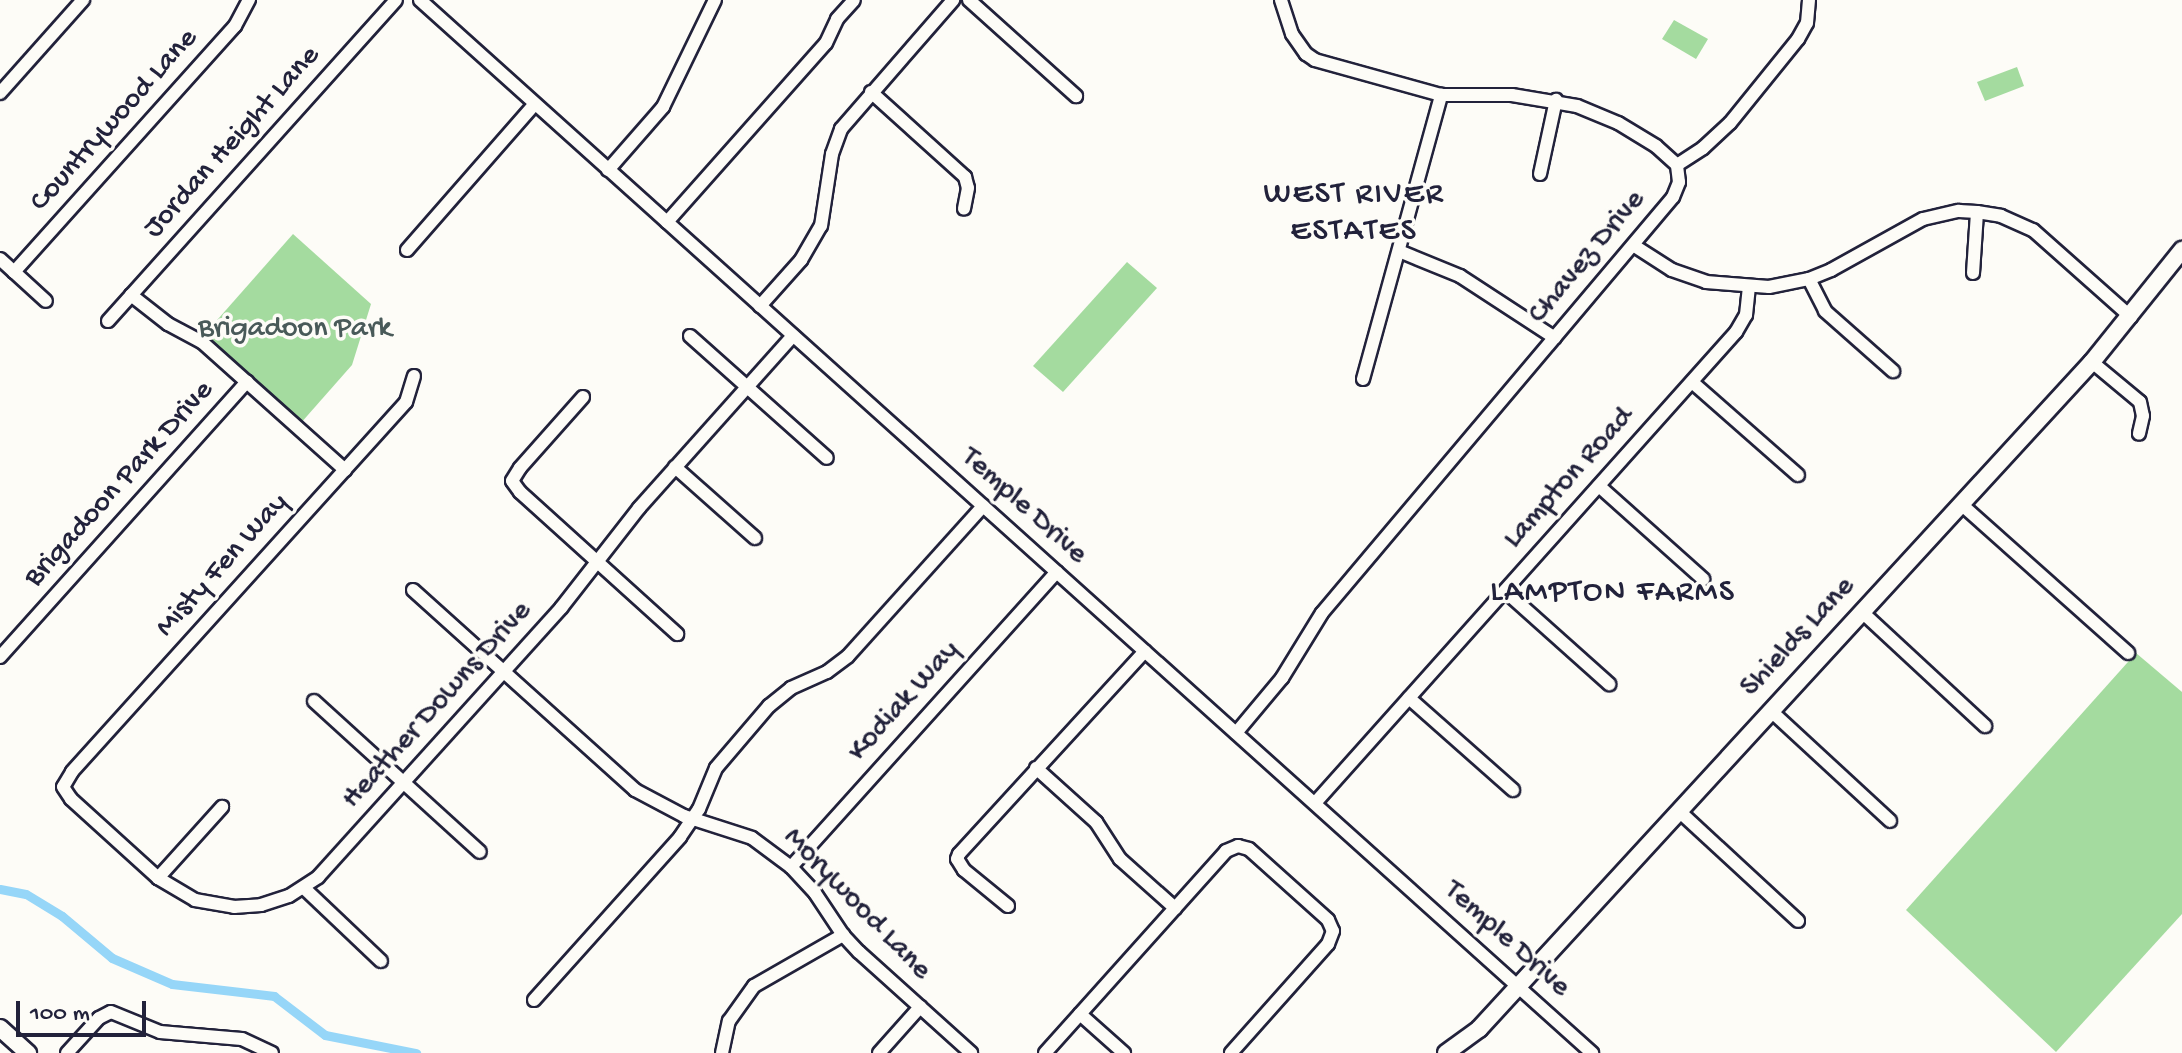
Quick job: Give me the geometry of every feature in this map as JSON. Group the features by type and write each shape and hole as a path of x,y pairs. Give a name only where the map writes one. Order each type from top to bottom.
{"main road":[{"name":"Shields Lane","path":"1446,1053 1467,1040 1519,986 2092,362 2182,250"},
{"path":"0,1028 28,1053"}],"street":[{"path":"0,93 83,0"},
{"name":"Countrywood Lane","path":"14,272 235,26 249,0"},
{"name":"Jordan Height Lane","path":"108,321 396,0"},
{"name":"Temple Drive","path":"420,0 1592,1053"},
{"path":"608,170 663,107 715,0"},
{"path":"667,222 826,43 837,19 854,0"},
{"path":"760,306 801,260 815,238 825,213 836,141 848,117 953,0"},
{"path":"969,0 1076,96"},
{"path":"1281,0 1292,34 1310,58 1441,95 1512,95 1556,100 1618,123 1656,146 1677,165 1703,148 1730,123 1798,39 1807,23 1809,0"},
{"path":"871,92 965,177 968,188 964,209"},
{"path":"1363,379 1441,95"},
{"path":"1540,174 1556,100"},
{"path":"407,250 535,104"},
{"name":"Chavez Drive","path":"1236,733 1282,678 1322,613 1677,190 1677,165"},
{"path":"1633,245 1688,277 1749,288 1809,279 1923,219 1959,211 1977,212 2001,216 2033,230 2131,317"},
{"path":"1973,273 1977,212"},
{"path":"1399,251 1460,276 1555,338"},
{"path":"0,259 46,301"},
{"path":"1809,279 1825,311 1893,371"},
{"name":"Lampton Road","path":"1315,803 1742,324 1749,288"},
{"path":"131,295 168,324 202,342 345,470"},
{"path":"690,336 827,458"},
{"name":"Heather Downs Drive","path":"63,787 71,799 158,878 195,900 234,907 261,905 304,888 330,864 504,671 675,467 793,336"},
{"path":"2092,362 2140,402 2143,416 2139,434"},
{"name":"Misty Fen Way","path":"63,787 72,772 406,402 414,376"},
{"name":"Brigadoon Park Drive","path":"0,657 247,382"},
{"path":"1692,382 1798,475"},
{"path":"583,397 512,481 520,492 677,634"},
{"path":"675,467 755,538"},
{"path":"1599,486 1703,579"},
{"path":"1961,504 2128,653"},
{"path":"534,1000 693,819 716,768 769,706 791,688 827,672 848,656 983,506"},
{"name":"Kodiak Way","path":"791,867 1057,572"},
{"name":"Morywood Lane","path":"413,590 635,790 693,819 752,838 791,867 815,893 843,935 971,1053"},
{"path":"1505,591 1609,684"},
{"path":"1862,612 1985,726"},
{"path":"1008,906 964,870 957,859 963,848 1145,651"},
{"path":"1409,698 1513,790"},
{"path":"314,701 480,852"},
{"path":"1771,711 1890,821"},
{"path":"1036,768 1096,822 1120,859 1175,908"},
{"path":"158,878 222,807"},
{"path":"1679,811 1798,921"},
{"path":"1045,1053 1226,851 1238,846 1260,859 1328,920 1333,931 1328,944 1231,1053"},
{"path":"304,888 381,961"},
{"path":"722,1053 729,1021 754,986 843,935"},
{"path":"879,1053 920,1007"},
{"path":"67,1053 99,1018 111,1012 160,1032 249,1041 272,1053"},
{"path":"1080,1014 1124,1053"},
{"path":"217,1037 217,1052"}],"green space":[{"path":"1674,20 1708,39 1696,59 1662,39"},
{"path":"2017,67 2024,86 1985,101 1977,82"},
{"name":"Brigadoon Park","path":"293,234 371,304 352,365 300,424 203,336"},
{"path":"1127,262 1157,288 1063,392 1033,366"},
{"path":"2136,653 2182,692 2182,914 2056,1052 1906,910"}],"waterway":[{"path":"0,889 26,894 62,916 112,958 172,984 274,996 325,1035 416,1053"}],"district":[{"name":"WEST RIVER ESTATES","path":"1354,214"},
{"name":"LAMPTON FARMS","path":"1613,593"}]}
